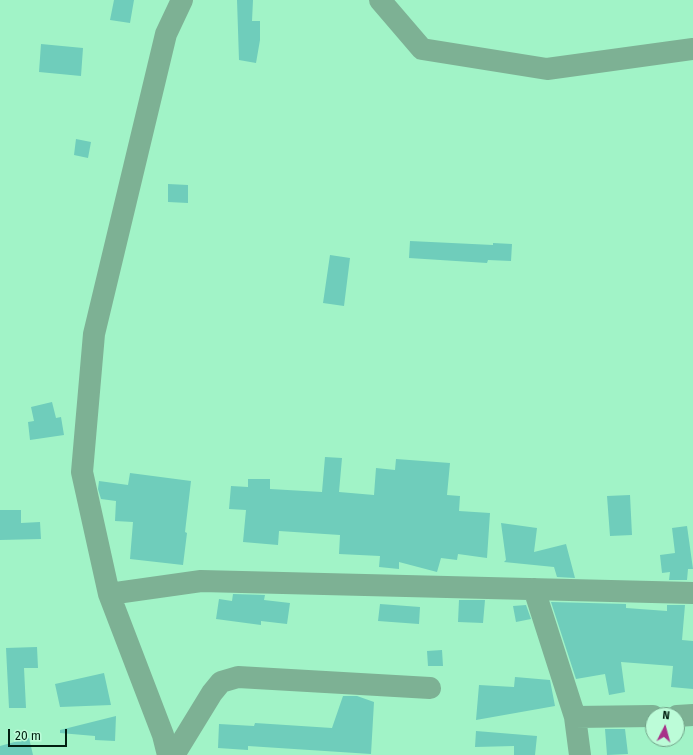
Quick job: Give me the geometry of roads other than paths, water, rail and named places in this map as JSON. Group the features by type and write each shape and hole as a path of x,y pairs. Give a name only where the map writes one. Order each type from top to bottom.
{"street":[{"path":"168,755 163,735 109,594 82,472 94,334 166,34 182,0"},
{"path":"380,0 422,49 547,68 693,49"},
{"path":"109,594 201,581 693,593"},
{"path":"534,589 575,718 580,755"},
{"path":"174,755 212,693 221,682 238,677 430,688"},
{"path":"575,718 645,716"}]}
